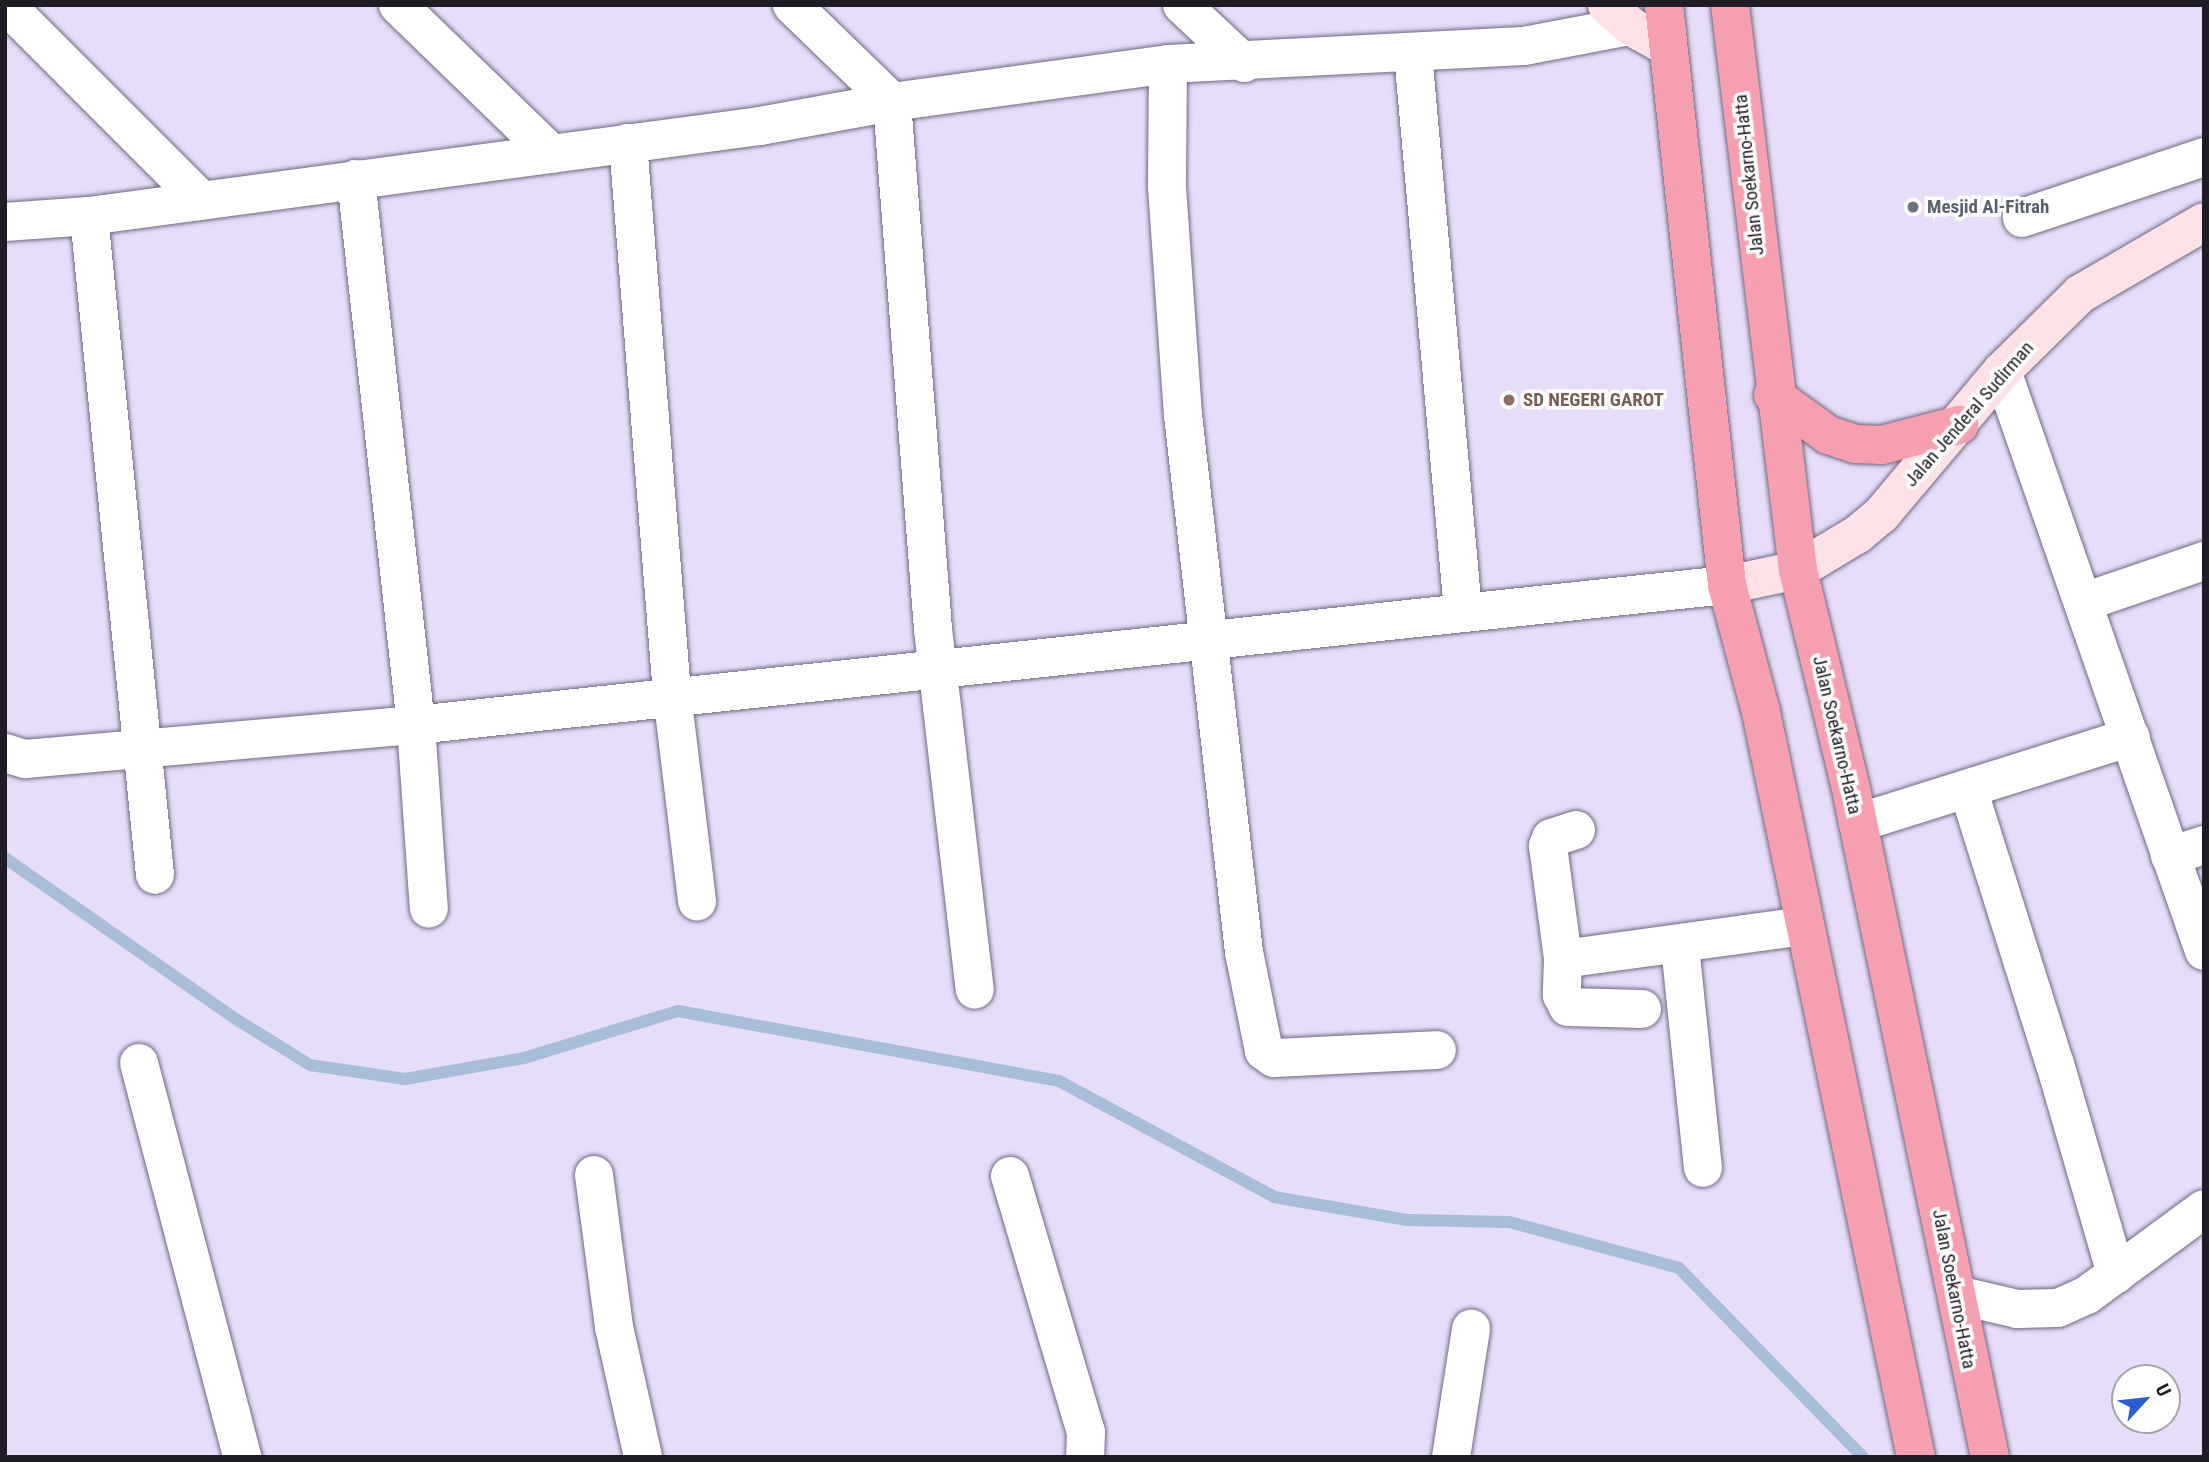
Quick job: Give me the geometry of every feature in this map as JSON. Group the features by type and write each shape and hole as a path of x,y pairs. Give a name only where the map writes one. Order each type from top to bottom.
{"highway":[{"path":"1664,5 1727,585 1761,712 1803,926 1916,1457"},
{"name":"Jalan Soekarno-Hatta","path":"1730,5 1773,395 1798,570 1858,823 1990,1457"},
{"path":"1773,395 1828,435 1855,444 1882,445 1959,425"}],"street":[{"path":"6,5 201,200"},
{"path":"398,5 552,154"},
{"path":"792,5 892,102 937,667 975,990"},
{"path":"1182,5 1244,63"},
{"path":"5,222 89,216 552,154 892,102 1168,64 1244,63 1524,46 1618,15 1668,47"},
{"path":"1413,54 1463,611"},
{"path":"1168,64 1167,187 1183,415 1244,953 1264,1051 1273,1058 1437,1050"},
{"path":"628,143 672,694 697,901"},
{"path":"2022,218 2204,157"},
{"path":"356,179 416,725 429,909"},
{"path":"89,216 145,746 155,875"},
{"name":"Jalan Jenderal Sudirman","path":"1727,585 1798,570 1881,515 2002,371 2080,294 2204,222"},
{"path":"2002,371 2131,737 2187,851 2204,951"},
{"path":"2084,602 2204,561"},
{"path":"5,753 25,760 145,746 416,725 672,694 1727,585"},
{"path":"1858,823 1969,792 2131,737"},
{"path":"1969,792 2055,1064 2116,1275"},
{"path":"1576,830 1551,838 1548,846 1563,959 1562,995 1568,1007 1642,1009"},
{"path":"1563,959 1680,946 1803,926"},
{"path":"1680,946 1703,1168"},
{"path":"139,1063 242,1457"},
{"path":"594,1175 614,1327 643,1457"},
{"path":"1010,1176 1086,1432 1085,1457"},
{"path":"1957,1295 2017,1310 2058,1308 2087,1296 2204,1209"},
{"path":"1451,1457 1471,1329"}],"waterway":[{"path":"5,858 239,1021 310,1065 405,1079 524,1058 678,1011 1059,1081 1274,1197 1407,1220 1509,1222 1679,1268 1863,1457"}],"place":[{"name":"Mesjid Al-Fitrah","path":"1913,207"},
{"name":"SD NEGERI GAROT","path":"1509,400"}]}
